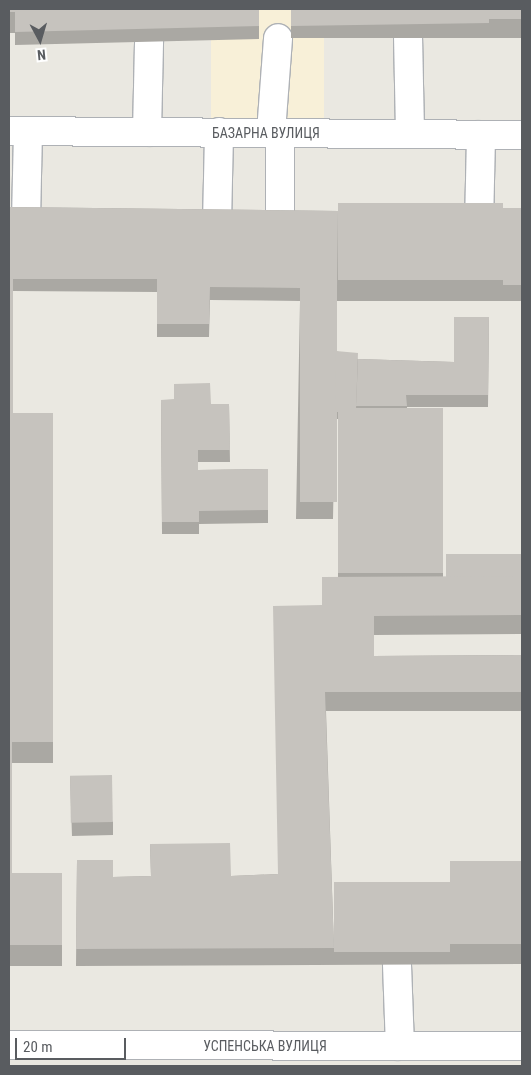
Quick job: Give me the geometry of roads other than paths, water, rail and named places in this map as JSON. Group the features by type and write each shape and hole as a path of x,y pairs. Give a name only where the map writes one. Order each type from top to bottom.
{"street":[{"path":"408,36 410,133"},
{"path":"278,38 275,133 280,224"},
{"path":"147,132 149,42"},
{"path":"18,132 26,220"},
{"name":"БАЗАРНА ВУЛИЦЯ","path":"18,132 522,134"},
{"path":"217,224 219,132"},
{"path":"479,225 481,134"},
{"path":"397,965 400,1046"},
{"name":"УСПЕНСЬКА ВУЛИЦЯ","path":"9,1045 522,1046"},
{"path":"229,1045 252,1066"}]}
